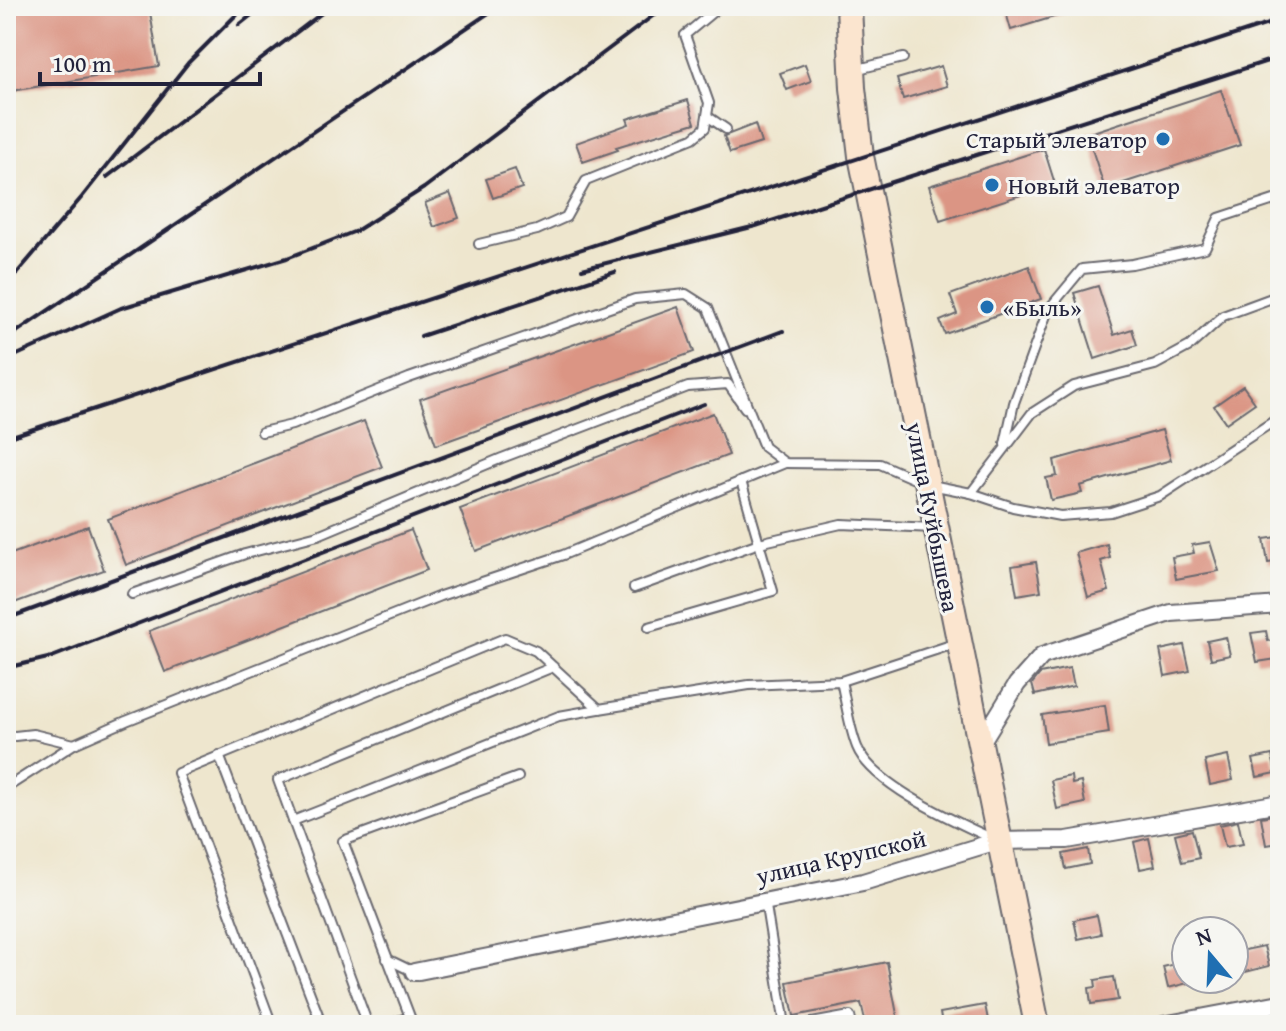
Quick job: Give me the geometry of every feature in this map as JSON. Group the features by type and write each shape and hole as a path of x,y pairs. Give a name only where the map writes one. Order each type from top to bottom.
{"street":[{"name":"улица Куйбышева","path":"849,6 861,156 997,841 1037,1025"},
{"path":"979,747 1017,684 1042,656 1171,613 1280,605"},
{"name":"улица Крупской","path":"414,972 863,882 997,841 1067,840 1280,803"},
{"path":"1163,1025 1280,1003"}],"lane":[{"path":"479,244 537,230 566,217 586,181 693,138 705,128 710,118 709,103 685,35 720,6"},
{"path":"853,71 903,58"},
{"path":"710,118 726,129"},
{"path":"1005,444 1014,403 1048,310 1082,269 1132,264 1205,248 1219,218 1280,198"},
{"path":"262,432 292,425 409,378 635,299 686,294 708,308 764,447 785,463"},
{"path":"971,493 1005,444 1032,413 1074,386 1155,365 1190,346 1223,316 1280,295"},
{"path":"132,594 245,554 318,535 502,458 688,387 728,384 752,419"},
{"path":"6,788 74,744 440,596 563,555 785,463 880,464 926,484 971,493 1013,507 1060,516 1111,512 1160,496 1280,417"},
{"path":"649,627 773,591 741,481"},
{"path":"634,588 759,543 841,524 935,528"},
{"path":"272,1025 178,773 505,638 536,651 599,709"},
{"path":"293,821 559,716 749,685 841,681 958,643"},
{"path":"368,1025 278,780 553,667"},
{"path":"841,681 857,750 888,781 918,804 997,841"},
{"path":"6,737 33,734 74,744"},
{"path":"219,755 322,1025"},
{"path":"386,1025 410,1017 343,841 518,777"},
{"path":"765,900 785,1025"},
{"path":"387,959 414,972"},
{"path":"801,1025 850,1016 852,1025"}],"building":[{"path":"6,6 149,6 159,66 6,92"},
{"path":"1015,6 1080,6 1080,9 1011,30 1005,9"},
{"path":"805,64 811,81 787,90 780,73"},
{"path":"941,66 947,86 903,99 897,79"},
{"name":"Старый элеватор","path":"1221,90 1240,145 1105,189 1087,134"},
{"path":"688,100 695,123 616,147 618,150 583,162 576,143 629,124 627,119"},
{"path":"755,124 761,143 730,153 724,136"},
{"name":"Новый элеватор","path":"1044,149 1055,184 940,221 929,186"},
{"path":"515,169 522,188 493,198 486,179"},
{"path":"450,193 459,218 434,227 425,203"},
{"name":"«Быль»","path":"1029,266 1041,299 945,334 940,321 957,314 950,295"},
{"path":"1098,286 1114,335 1132,329 1137,345 1095,359 1074,293"},
{"path":"678,307 694,352 436,445 420,399"},
{"path":"1243,386 1255,403 1226,423 1214,406"},
{"path":"713,413 729,455 476,551 460,509"},
{"path":"364,421 382,467 126,565 108,519"},
{"path":"1162,430 1171,460 1080,486 1082,493 1051,500 1046,478 1057,476 1054,460"},
{"path":"88,526 104,570 6,606 6,556"},
{"path":"411,530 427,570 165,672 149,631"},
{"path":"1278,537 1280,561 1268,563 1264,539"},
{"path":"1210,542 1219,571 1176,579 1172,557 1194,553 1192,545"},
{"path":"1107,544 1110,558 1101,561 1109,591 1088,597 1076,553"},
{"path":"1036,562 1041,591 1017,595 1012,566"},
{"path":"1266,631 1268,641 1274,640 1277,659 1257,662 1251,633"},
{"path":"1226,637 1230,655 1211,659 1207,641"},
{"path":"1184,645 1190,671 1165,676 1160,650"},
{"path":"1070,668 1074,686 1035,695 1032,684 1040,674"},
{"path":"1105,705 1109,733 1046,743 1042,715"},
{"path":"1272,755 1276,773 1257,777 1253,759"},
{"path":"1228,756 1233,780 1210,785 1205,761"},
{"path":"1071,776 1072,784 1081,782 1085,803 1057,809 1051,780"},
{"path":"1279,814 1280,843 1266,845 1261,817"},
{"path":"1238,821 1243,844 1225,847 1220,825"},
{"path":"1192,830 1199,858 1182,862 1175,834"},
{"path":"1149,838 1155,866 1140,869 1134,842"},
{"path":"1088,849 1090,864 1066,869 1063,854"},
{"path":"1097,915 1101,934 1078,939 1074,920"},
{"path":"1264,946 1269,966 1250,971 1250,949"},
{"path":"887,962 899,1025 866,1025 861,1003 794,1016 787,982"},
{"path":"1170,965 1170,988 1168,988 1163,967"},
{"path":"1114,977 1118,1000 1091,1004 1089,988 1096,987 1095,980"},
{"path":"985,1005 989,1025 942,1025 940,1013"}],"railway":[{"path":"6,286 82,197 188,63 245,6"},
{"path":"239,25 263,6"},
{"path":"107,177 331,6"},
{"path":"6,339 499,6"},
{"path":"6,360 121,308 287,258 356,231 424,188 666,6"},
{"path":"6,438 1280,20"},
{"path":"582,269 756,226 1280,57"},
{"path":"421,336 615,272"},
{"path":"6,619 783,331"},
{"path":"6,668 52,657 704,404"}],"place":[{"name":"Старый элеватор","path":"1163,139"},
{"name":"Новый элеватор","path":"992,185"},
{"name":"«Быль»","path":"987,307"}]}
